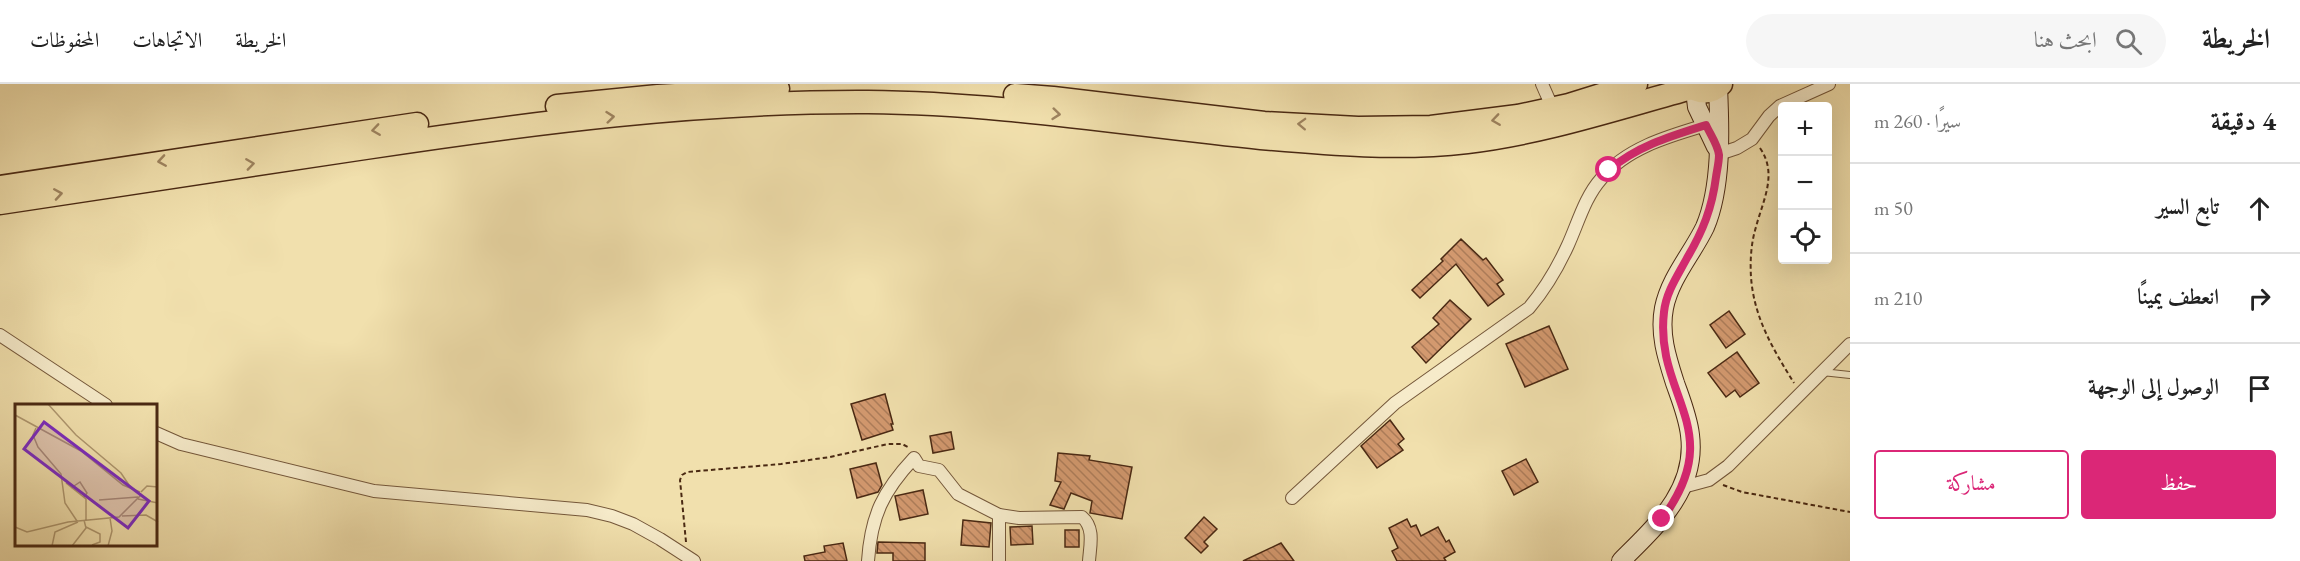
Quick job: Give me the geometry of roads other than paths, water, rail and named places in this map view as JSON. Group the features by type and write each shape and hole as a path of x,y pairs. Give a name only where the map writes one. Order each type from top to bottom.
{"highway":[{"path":"0,187 274,144 519,110 742,90 916,88 1053,98 1264,123 1358,128 1448,126 1508,118 1553,109 1636,84"},
{"path":"0,203 455,133 730,107 867,102 926,104 1053,114 1307,143 1431,144 1467,142 1549,127 1692,87 1707,92 1720,86"}],"main road":[{"path":"1620,561 1662,519 1683,487 1691,454 1688,420 1663,342 1664,308 1669,292 1698,240 1709,214 1719,154 1720,86"},
{"path":"1692,87 1697,107 1719,154"}],"street":[{"path":"1542,84 1553,109"},
{"path":"1719,154 1737,148 1752,139 1769,116 1780,106 1829,84"},
{"path":"1292,498 1395,403 1529,308 1541,294 1567,248 1593,190 1609,170 1643,147 1706,125"},
{"path":"0,335 104,404"},
{"path":"1683,487 1709,480 1728,466 1850,344"},
{"path":"158,434 181,444 374,491 472,502 564,507 596,512 633,524 691,559"},
{"path":"868,561 876,511 896,477 914,458 919,466 929,467 942,473 958,494 999,515 1019,518 1082,517 1090,530 1089,561"},
{"path":"999,515 999,561"}],"lane":[{"path":"1821,372 1850,375"}]}
